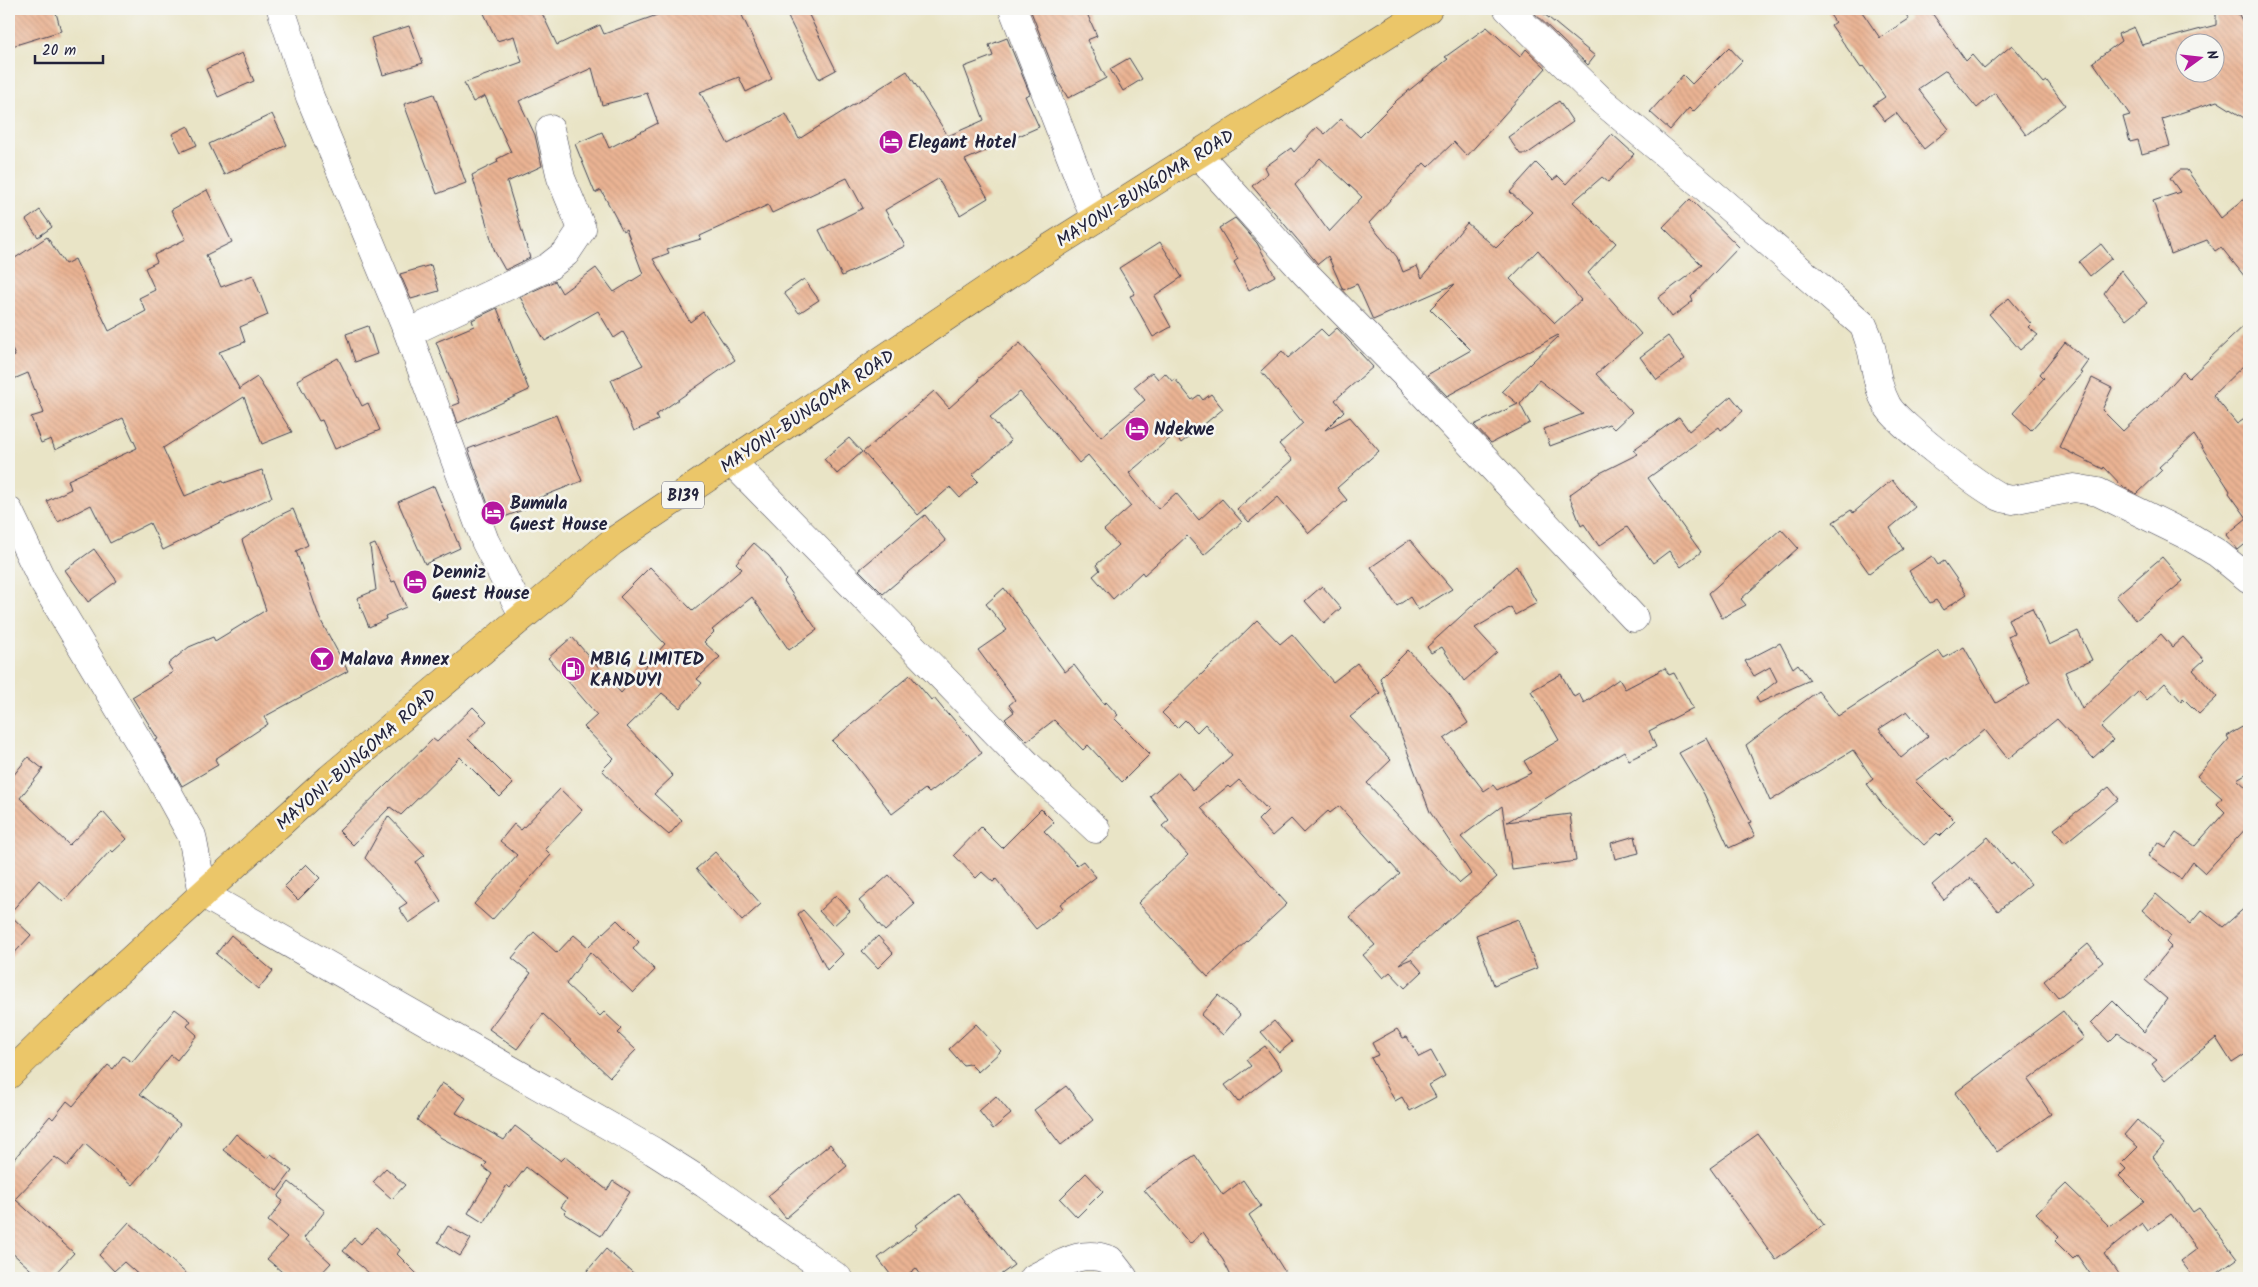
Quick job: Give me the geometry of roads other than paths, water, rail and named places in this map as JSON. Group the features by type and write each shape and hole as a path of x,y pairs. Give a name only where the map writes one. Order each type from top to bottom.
{"main road":[{"name":"MAYONI-BUNGOMA ROAD","path":"9,1074 66,1019 330,778 612,542 1095,219 1428,9"}],"street":[{"path":"281,9 310,97 408,333 485,541 523,616"},
{"path":"1013,9 1095,219"},
{"path":"1508,9 1602,101 1726,205 1863,325 1871,341 1879,387 1888,407 1900,422 1958,467 2001,498 2012,500 2074,488 2098,492 2192,538 2217,553 2249,579"},
{"path":"408,333 548,267 566,253 582,229 561,178 550,129"},
{"path":"1199,155 1305,273 1417,387 1634,618"},
{"path":"732,462 1021,758 1096,829"},
{"path":"9,511 42,580 154,767 192,836 204,894 654,1151 705,1184 838,1278"},
{"path":"1034,1278 1073,1257 1089,1254 1110,1260 1124,1278"}],"place":[{"name":"Elegant Hotel","path":"891,142"},
{"name":"Ndekwe","path":"1137,429"},
{"name":"Bumula Guest House","path":"493,513"},
{"name":"Denniz Guest House","path":"415,582"},
{"name":"Malava Annex","path":"322,659"},
{"name":"MBIG LIMITED KANDUYI","path":"573,669"}]}
